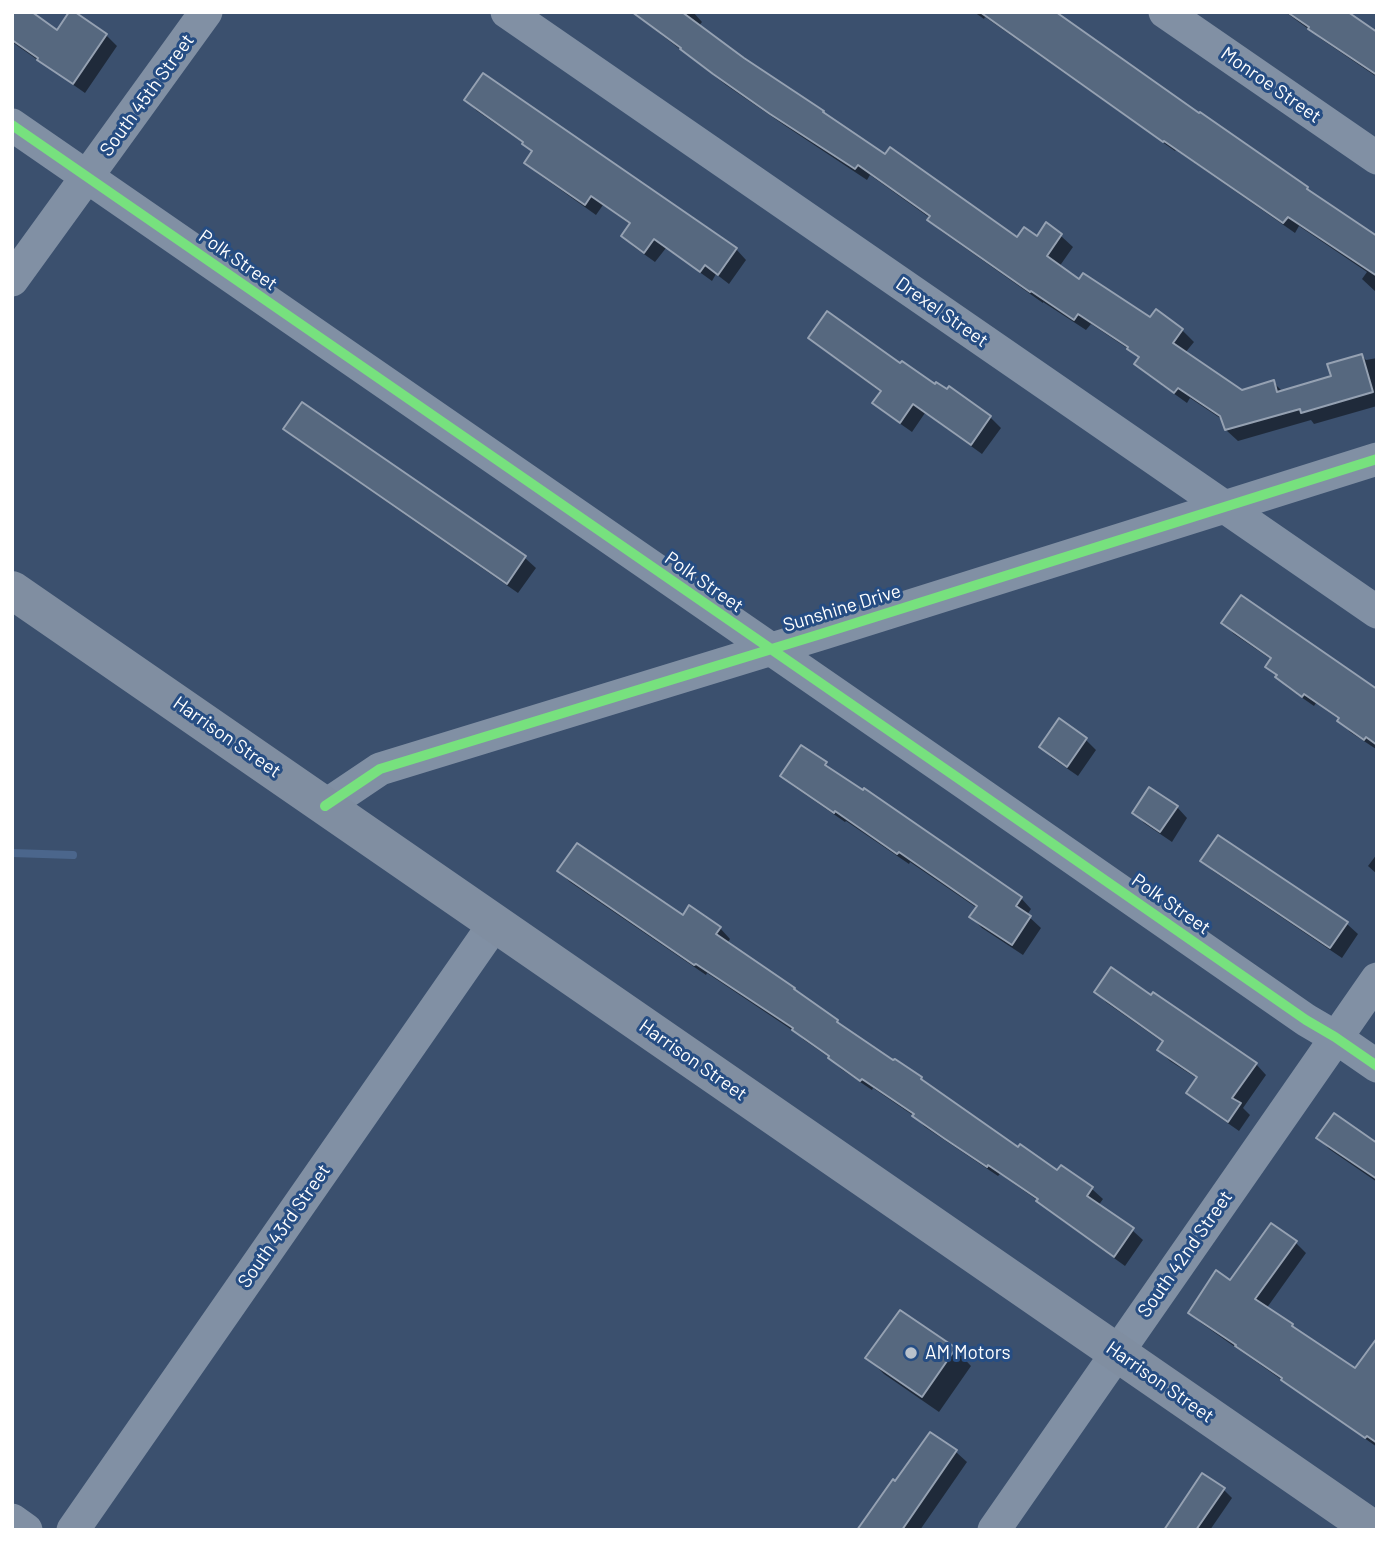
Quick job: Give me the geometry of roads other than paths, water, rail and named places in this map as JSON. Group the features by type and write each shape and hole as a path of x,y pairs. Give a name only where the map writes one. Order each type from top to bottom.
{"main road":[{"name":"Harrison Street","path":"12,590 1117,1352 1365,1527"}],"street":[{"name":"South 45th Street","path":"12,280 206,12"},
{"name":"Drexel Street","path":"507,12 1377,612"},
{"name":"Monroe Street","path":"1184,18 1377,158"},
{"name":"Polk Street","path":"12,125 931,758 1306,1020 1377,1066"},
{"name":"Sunshine Drive","path":"325,806 380,769 1377,459"},
{"name":"South 43rd Street","path":"73,1530 495,923"},
{"name":"South 42nd Street","path":"994,1530 1377,979"},
{"path":"12,1520 26,1530"}],"waterway":[{"path":"12,853 73,855"}],"place":[{"name":"AM Motors","path":"911,1353"}]}
